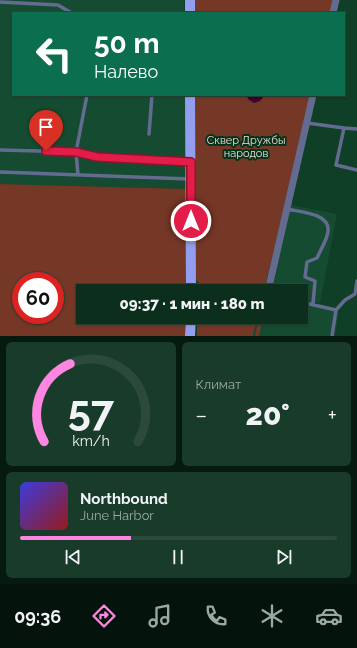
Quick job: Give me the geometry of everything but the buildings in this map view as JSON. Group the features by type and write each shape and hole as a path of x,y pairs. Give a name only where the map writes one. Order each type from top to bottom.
{"main road":[{"path":"190,0 190,12"},
{"path":"190,96 191,284"},
{"path":"190,336 191,324"}],"street":[{"path":"332,12 336,0"},
{"path":"270,284 313,96"}],"lane":[{"path":"0,2 58,5 70,12"},
{"path":"78,175 76,152 87,96"},
{"path":"149,134 152,96"},
{"path":"306,123 357,129"},
{"path":"344,128 336,165 357,170"},
{"path":"0,150 76,152 97,157 191,162"},
{"path":"0,172 191,179"},
{"path":"286,209 319,216 328,227 328,232 317,258 306,262 305,277 315,281 313,304"},
{"path":"332,336 336,310 345,300 355,294 357,281"},
{"path":"308,303 336,310"}],"shaded area":[{"path":"0,0 184,0 184,12 12,12 12,96 185,96 187,189 0,184"},
{"path":"247,96 264,96 260,101 254,103 248,99"},
{"path":"291,205 337,214 320,303 308,301 308,284 273,284"},
{"path":"308,305 339,312 335,336 253,336 256,324 308,324"}],"green space":[{"path":"195,0 334,0 330,12 195,12"},
{"name":"Сквер Дружбы народов","path":"195,96 311,96 266,284 200,283 195,278"},
{"path":"0,184 187,189 186,284 76,284 76,324 185,324 185,336 0,336"},
{"path":"197,324 256,324 253,336 197,336"},
{"path":"258,324 262,324 259,336 255,336"}],"route":[{"path":"46,151 76,152 97,157 191,162 191,221"}]}
